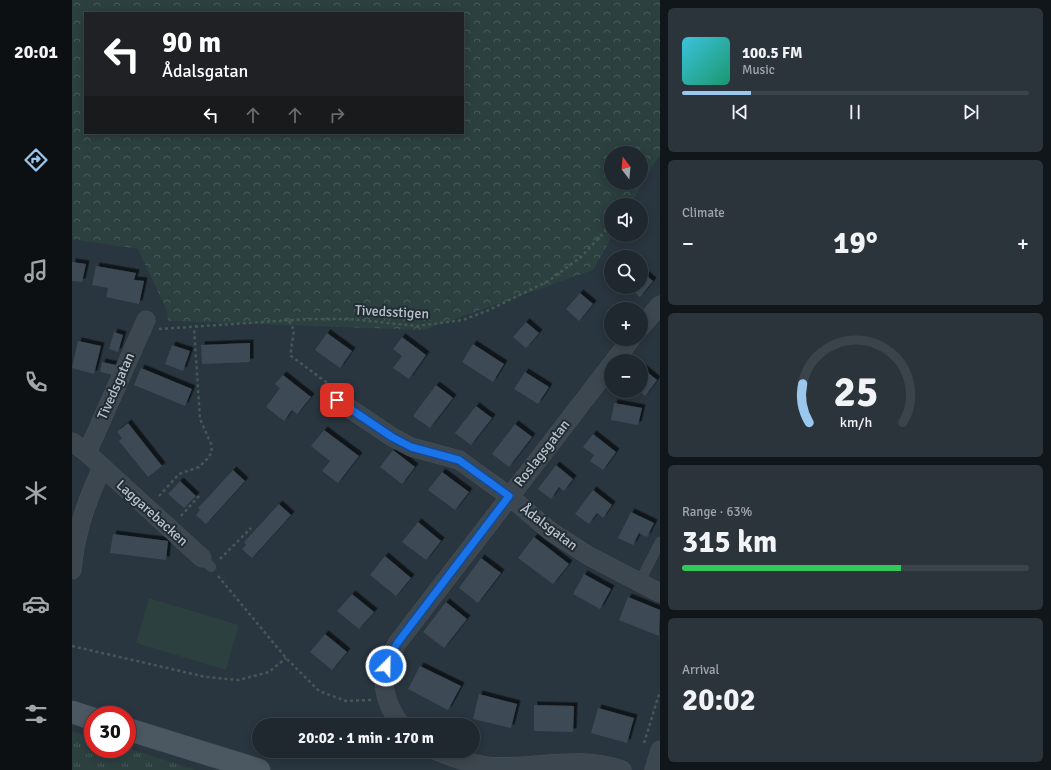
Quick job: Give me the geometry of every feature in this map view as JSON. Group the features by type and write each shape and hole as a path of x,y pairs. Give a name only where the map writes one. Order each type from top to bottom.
{"main road":[{"path":"72,712 84,716"},
{"path":"136,732 259,770"}],"street":[{"path":"648,319 660,305"},
{"name":"Tivedsgatan","path":"87,453 146,320"},
{"path":"619,354 626,346"},
{"name":"Roslagsgatan","path":"396,718 385,697 384,674 388,659 398,642 604,374"},
{"name":"Ådalsgatan","path":"337,400 392,437 411,447 459,460 509,496 550,531 589,556 660,593"},
{"name":"Laggarebacken","path":"72,442 87,453 148,508 206,563"},
{"name":"Laggarebacken","path":"72,570 74,545 92,488 102,468"},
{"path":"654,770 660,750"},
{"path":"454,758 487,766 524,766 587,762 622,770"}],"lane":[{"path":"639,583 660,542"}],"path":[{"name":"Tivedsstigen","path":"146,320 156,329 194,328 289,320 350,319 417,326 463,320 490,310 550,280 581,257 604,232"},
{"path":"289,320 294,330 291,356 330,385 337,400"},
{"path":"148,508 179,474 199,466 212,452 211,444 200,419 194,328"},
{"path":"171,529 199,496"},
{"path":"251,528 206,563 286,658 320,691 346,701 367,701 385,697"},
{"path":"72,646 206,677 239,680 269,672 286,658"},
{"path":"642,748 660,691"}],"green space":[{"path":"72,0 660,0 660,158 658,157 648,174 648,146 604,146 604,190 639,190 634,198 604,198 604,242 609,242 593,270 424,330 168,321 167,311 138,249 72,239"},
{"path":"149,598 239,625 226,670 136,643"},
{"path":"72,731 84,735 84,758 136,758 136,751 196,770 72,770"}],"building":[{"path":"72,262 86,264 82,282 72,281"},
{"path":"96,266 136,273 134,280 144,281 139,304 106,297 108,288 92,285"},
{"path":"648,277 653,281 648,287"},
{"path":"580,293 593,304 579,321 566,309"},
{"path":"526,322 539,333 526,348 513,337"},
{"path":"114,332 123,335 118,352 109,349"},
{"path":"327,333 352,351 340,368 315,350"},
{"path":"402,337 426,355 409,379 393,368 402,356 393,349"},
{"path":"78,341 101,346 94,374 72,368"},
{"path":"250,343 250,362 202,364 201,345"},
{"path":"473,344 504,364 493,382 462,362"},
{"path":"172,345 190,351 183,371 165,364"},
{"path":"102,362 116,365 114,375 100,372"},
{"path":"141,368 192,389 185,406 134,385"},
{"path":"525,372 549,387 538,404 514,389"},
{"path":"648,373 657,380 648,392"},
{"path":"283,375 311,397 297,414 292,410 284,421 266,407 280,388 275,384"},
{"path":"436,385 453,398 430,428 413,416"},
{"path":"614,403 642,408 638,425 611,420"},
{"path":"476,406 492,418 471,445 455,433"},
{"path":"128,423 162,466 148,477 119,441 122,438 117,432"},
{"path":"515,424 532,437 509,467 492,454"},
{"path":"324,430 359,456 338,483 322,471 330,461 311,446"},
{"path":"593,434 616,452 603,470 590,461 594,455 583,447"},
{"path":"393,450 415,467 402,484 380,467"},
{"path":"556,465 573,479 564,491 559,487 551,499 538,489"},
{"path":"233,470 245,481 206,524 196,515 200,510 198,508"},
{"path":"442,472 469,492 455,510 428,490"},
{"path":"180,481 196,496 184,508 168,494"},
{"path":"593,490 612,505 603,518 597,513 589,524 575,514"},
{"path":"279,504 291,515 252,558 242,549 246,545 244,542"},
{"path":"631,512 654,523 647,537 639,533 633,545 618,538"},
{"path":"418,522 441,541 426,560 402,542"},
{"path":"113,534 168,541 166,560 110,553"},
{"path":"534,537 569,564 553,584 518,558"},
{"path":"385,556 411,578 396,596 370,575"},
{"path":"481,558 501,573 478,603 459,588"},
{"path":"584,574 611,589 600,609 573,594"},
{"path":"352,594 374,612 359,629 337,611"},
{"path":"628,597 660,610 659,636 619,620"},
{"path":"446,602 467,619 444,648 423,632"},
{"path":"325,634 347,652 332,670 310,652"},
{"path":"420,666 461,686 448,710 408,689"},
{"path":"479,694 517,704 511,728 480,721 480,718 473,718"},
{"path":"534,705 574,706 573,732 534,731"},
{"path":"598,708 634,718 627,743 591,733"}],"route":[{"path":"337,400 392,437 411,447 459,460 509,496 398,642 388,659 386,666"}]}
